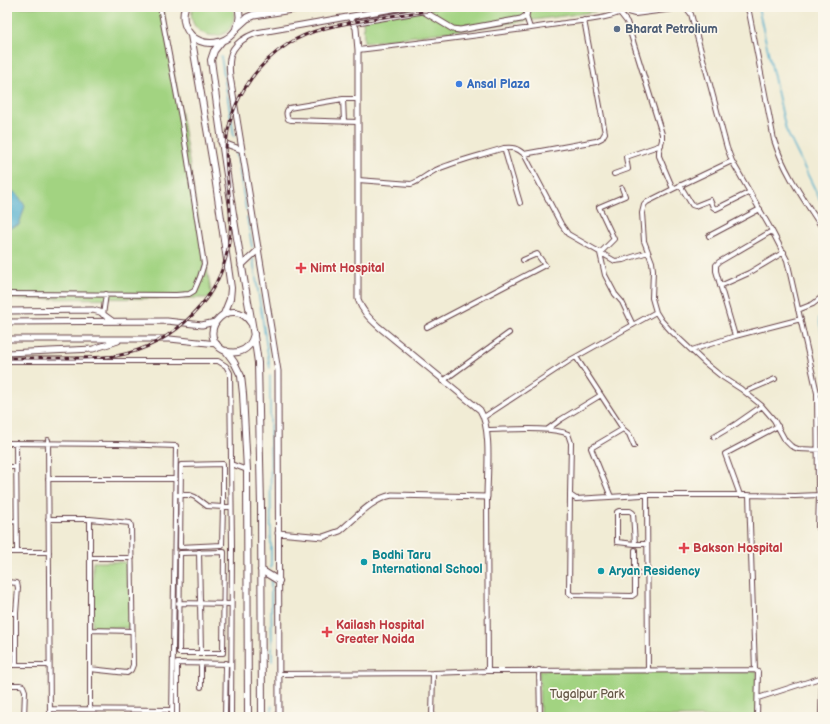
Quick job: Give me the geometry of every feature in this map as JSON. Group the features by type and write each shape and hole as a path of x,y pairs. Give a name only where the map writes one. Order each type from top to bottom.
{"highway":[{"path":"237,27 247,18 254,15 304,7"}],"main road":[{"path":"185,7 183,19 186,28 191,35 206,43 222,42"},
{"path":"238,7 239,20 237,27 214,51 211,60 221,142 258,363 262,717"},
{"path":"191,35 214,170 231,288 230,299 224,314"},
{"path":"248,717 247,470 241,376 234,362 226,351 217,344 213,337 213,329 215,322 224,314 230,312 240,313 252,324"},
{"path":"226,351 242,351 250,344 254,334"},
{"path":"261,570 279,580"}],"street":[{"path":"7,294 176,295 189,294 195,288 204,266 182,122 160,7"},
{"path":"279,717 278,371 229,65 230,56 233,49 246,37 256,33 404,7"},
{"path":"528,7 526,16 530,28"},
{"path":"622,12 629,7"},
{"path":"358,50 461,38 584,20 622,12 635,14 697,7"},
{"path":"746,7 749,12 774,140 785,166 823,229"},
{"path":"687,9 691,14 727,148 732,161 784,252 801,319 817,393 819,495 818,528"},
{"path":"358,22 423,11 453,28 460,30 521,20 526,16"},
{"path":"622,12 627,22 662,134 659,151 672,189"},
{"path":"356,28 361,15"},
{"path":"350,17 356,28 358,50 358,299 367,316 476,406 484,417 487,430 488,671"},
{"path":"524,154 596,141 602,138 605,133 584,20"},
{"path":"460,30 461,38"},
{"path":"358,99 343,99 290,108 287,111 288,119 291,120 358,122"},
{"path":"343,99 344,122"},
{"path":"221,142 242,150"},
{"path":"614,174 628,169 626,157 661,145"},
{"path":"504,148 520,203"},
{"path":"358,180 411,184 418,182 435,170 446,166 504,148 517,148 524,154 561,224 568,234 613,260 618,261 648,252"},
{"path":"732,161 680,185 644,205 642,213 644,241 652,262 652,298 656,312 670,330 721,376 745,392 762,406 774,420 785,440 791,446 798,449 823,450"},
{"path":"680,185 692,205 695,206 710,200 713,207 716,209 750,192"},
{"path":"600,253 614,239 599,208 625,196 622,188"},
{"path":"709,236 760,209"},
{"path":"735,336 720,286 716,265 772,231"},
{"path":"242,266 259,249"},
{"path":"720,286 749,273 784,252"},
{"path":"600,253 606,275 615,294 622,302 632,325"},
{"path":"427,327 545,265 537,254 523,260"},
{"path":"103,315 106,294"},
{"path":"798,310 813,304 823,296"},
{"path":"7,311 93,310 111,321"},
{"path":"484,417 576,357 656,312"},
{"path":"692,350 735,336 801,319"},
{"path":"7,322 167,321 202,325 215,322"},
{"path":"443,380 509,333"},
{"path":"7,338 170,339 217,344"},
{"path":"7,353 93,349 109,345 121,339"},
{"path":"576,357 624,429 629,434 634,446"},
{"path":"7,361 218,360 223,363 230,373 232,507 231,717"},
{"path":"745,392 775,378"},
{"path":"548,429 601,395"},
{"path":"714,437 762,406"},
{"path":"740,495 725,454 778,426"},
{"path":"487,430 548,429 562,430 568,434 570,438 569,593 572,595 632,596 635,594 635,550"},
{"path":"611,497 591,448 624,429"},
{"path":"48,441 50,717"},
{"path":"7,443 48,441 176,446 176,479 178,495 180,547 222,545 223,464 180,465 178,495 172,717"},
{"path":"16,443 15,467 17,552"},
{"path":"231,464 247,470"},
{"path":"7,467 15,467"},
{"path":"48,479 176,479"},
{"path":"178,495 195,497 207,506 232,507"},
{"path":"570,495 576,499 584,499 647,495 819,495"},
{"path":"647,495 648,670"},
{"path":"749,495 755,670 758,672 757,717"},
{"path":"278,533 323,537 334,534 340,531 384,496 487,497"},
{"path":"634,544 634,513 630,511 619,511 617,512 617,542 634,544 647,544"},
{"path":"48,519 90,519 130,523 132,558 133,665 131,670 127,673 90,669"},
{"path":"90,519 90,709"},
{"path":"7,522 16,521"},
{"path":"7,552 49,552"},
{"path":"199,552 201,652"},
{"path":"199,552 224,552 223,653 179,653 176,603 180,553 199,552"},
{"path":"90,558 132,558"},
{"path":"636,573 647,574"},
{"path":"7,582 17,583 18,588 16,613 16,665"},
{"path":"176,603 231,604"},
{"path":"7,613 16,613"},
{"path":"90,630 132,631"},
{"path":"177,717 177,663 231,664"},
{"path":"201,663 201,687"},
{"path":"225,717 226,663"},
{"path":"7,665 49,665"},
{"path":"279,674 433,673 539,670 755,670"},
{"path":"539,670 540,717"},
{"path":"432,717 433,673"},
{"path":"758,698 822,678 821,717"},
{"path":"7,686 20,684 24,686 24,717"},
{"path":"50,709 172,710"}],"green space":[{"path":"7,7 163,7 212,298 7,299"},
{"path":"193,7 233,7 233,22 229,30 214,36 199,30 194,24 192,16"},
{"path":"414,7 616,7 615,9 364,43 363,18 370,13"},
{"path":"93,562 129,562 130,628 92,628"},
{"name":"Tugalpur Park","path":"539,670 757,671 757,717 540,717"}],"water":[{"path":"7,187 18,195 25,206 19,225 7,229"}],"waterway":[{"path":"758,7 786,130 823,206"},
{"path":"221,57 234,136"},
{"path":"236,150 246,210"},
{"path":"247,217 252,247"},
{"path":"253,259 270,368"},
{"path":"823,312 819,318 823,340"},
{"path":"270,376 271,568"},
{"path":"271,581 272,661"},
{"path":"272,706 272,717"}],"railway":[{"path":"7,358 86,358 116,356 138,350 158,341 177,329 194,314 208,296 219,277 226,256 230,233 230,202 226,160 228,133 231,118 237,103 253,76 275,53 288,44 318,30 372,19 459,7"}],"place":[{"name":"Bharat Petrolium","path":"617,29"},
{"name":"Ansal Plaza","path":"459,84"},
{"name":"Nimt Hospital","path":"301,268"},
{"name":"Bakson Hospital","path":"684,548"},
{"name":"Bodhi Taru International School","path":"364,562"},
{"name":"Aryan Residency","path":"601,571"},
{"name":"Kailash Hospital Greater Noida","path":"327,632"}]}
